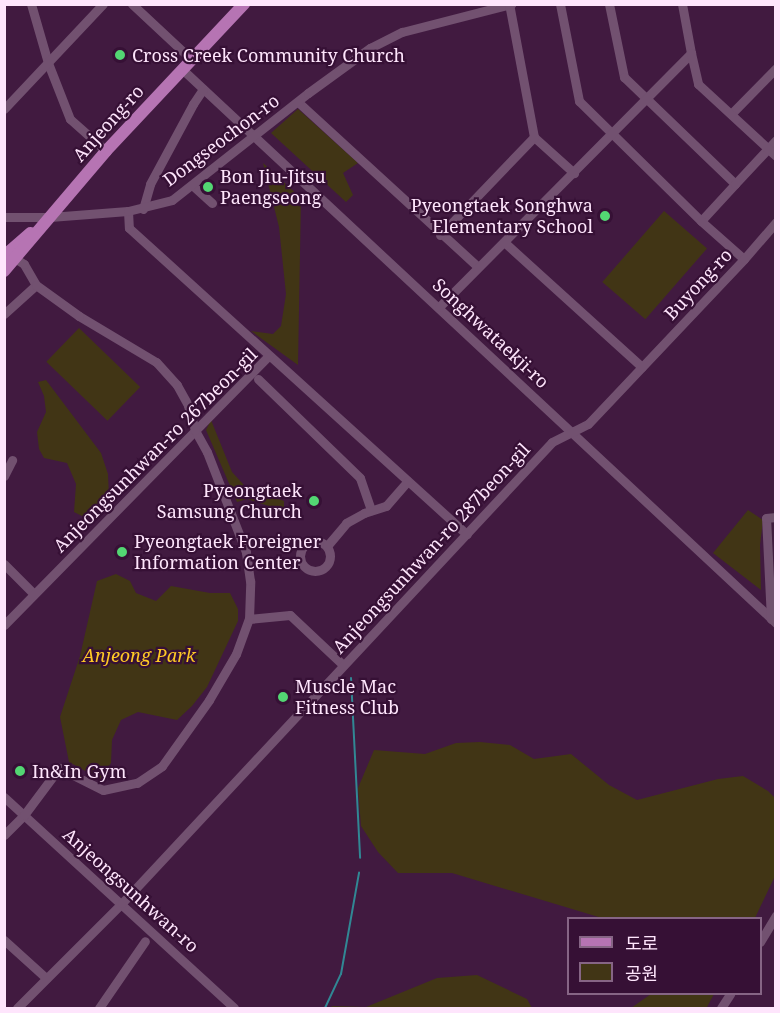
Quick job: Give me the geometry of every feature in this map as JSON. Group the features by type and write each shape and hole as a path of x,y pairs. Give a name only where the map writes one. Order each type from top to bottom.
{"main road":[{"name":"Anjeong-ro","path":"4,271 10,257 50,217 106,151 244,4"}],"street":[{"path":"31,4 48,63 70,119 106,151"},
{"path":"4,109 103,4"},
{"path":"132,4 192,60"},
{"path":"560,4 579,101 701,221 744,259"},
{"path":"609,4 624,77 735,184"},
{"path":"682,4 698,84 731,114 772,144 776,156"},
{"path":"510,5 534,137 574,173"},
{"name":"Dongseochon-ro","path":"4,217 50,217 128,212 172,200 370,48 402,32 510,5"},
{"path":"439,307 691,53"},
{"path":"731,114 776,68"},
{"name":"Songhwataekji-ro","path":"183,70 773,621"},
{"path":"143,209 150,184 203,89"},
{"name":"Dongseochon-ro","path":"298,102 440,235 478,267"},
{"path":"440,235 534,137"},
{"path":"701,221 772,144"},
{"path":"192,185 212,203"},
{"path":"128,212 129,228 268,356"},
{"name":"Buyong-ro","path":"572,431 588,424 776,222"},
{"path":"504,242 642,367"},
{"path":"4,835 24,815 59,768 103,790 137,783 162,766 214,691 236,654 249,620 250,581 246,552 207,452 195,430 188,405 177,385 156,362 79,316 36,285 24,264 10,257"},
{"path":"4,314 36,285"},
{"name":"Anjeongsunhwan-ro 267beon-gil","path":"4,625 268,356 467,534"},
{"path":"258,379 360,478 371,510"},
{"name":"Anjeongsunhwan-ro 287beon-gil","path":"17,1008 122,903 552,442 572,431"},
{"path":"4,476 12,460"},
{"path":"327,546 346,523 371,510 386,506 408,481"},
{"path":"773,621 766,518 776,518"},
{"path":"4,564 34,594"},
{"path":"249,620 290,615 343,665"},
{"name":"Anjeongsunhwan-ro","path":"4,797 234,1008"},
{"path":"762,939 776,915"},
{"path":"4,940 46,978"},
{"path":"99,1008 145,941"},
{"path":"721,1008 729,995"}],"green space":[{"path":"298,109 358,163 343,173 353,195 346,202 271,133"},
{"path":"263,163 301,198 298,365 251,331 273,334 281,326 286,294 279,227"},
{"path":"664,211 707,248 645,319 602,282"},
{"path":"79,328 140,387 107,421 46,362"},
{"path":"46,380 101,453 108,474 109,497 108,509 97,517 84,517 74,512 76,484 67,463 44,458 39,449 37,432 46,412 44,396 38,382"},
{"path":"211,420 232,472 244,485 284,501 284,511 247,499 237,502 206,430"},
{"path":"748,510 763,520 760,545 761,590 713,553"},
{"name":"Anjeong Park","path":"116,574 130,581 136,593 156,601 171,586 210,593 230,593 238,609 238,621 207,687 177,720 138,712 121,720 112,740 111,763 100,779 69,762 60,717 80,656 97,581"},
{"path":"480,742 510,745 534,759 571,754 609,785 637,800 718,779 743,776 768,791 775,798 775,876 755,917 599,917 452,873 398,873 378,852 361,826 358,788 374,750 425,754 456,743"},
{"path":"477,975 527,999 532,1008 328,1008 333,1006 366,1007 437,978"},
{"path":"650,995 713,995 707,1007 709,1008 631,1008"}],"waterway":[{"path":"351,678 360,858"},
{"path":"325,1008 341,974 359,873"}],"place":[{"name":"Cross Creek Community Church","path":"120,55"},
{"name":"Bon Jiu-Jitsu Paengseong","path":"208,187"},
{"name":"Pyeongtaek Songhwa Elementary School","path":"605,216"},
{"name":"Pyeongtaek Samsung Church","path":"314,501"},
{"name":"Pyeongtaek Foreigner Information Center","path":"122,552"},
{"name":"Muscle Mac Fitness Club","path":"283,697"},
{"name":"In&In Gym","path":"20,771"}]}
